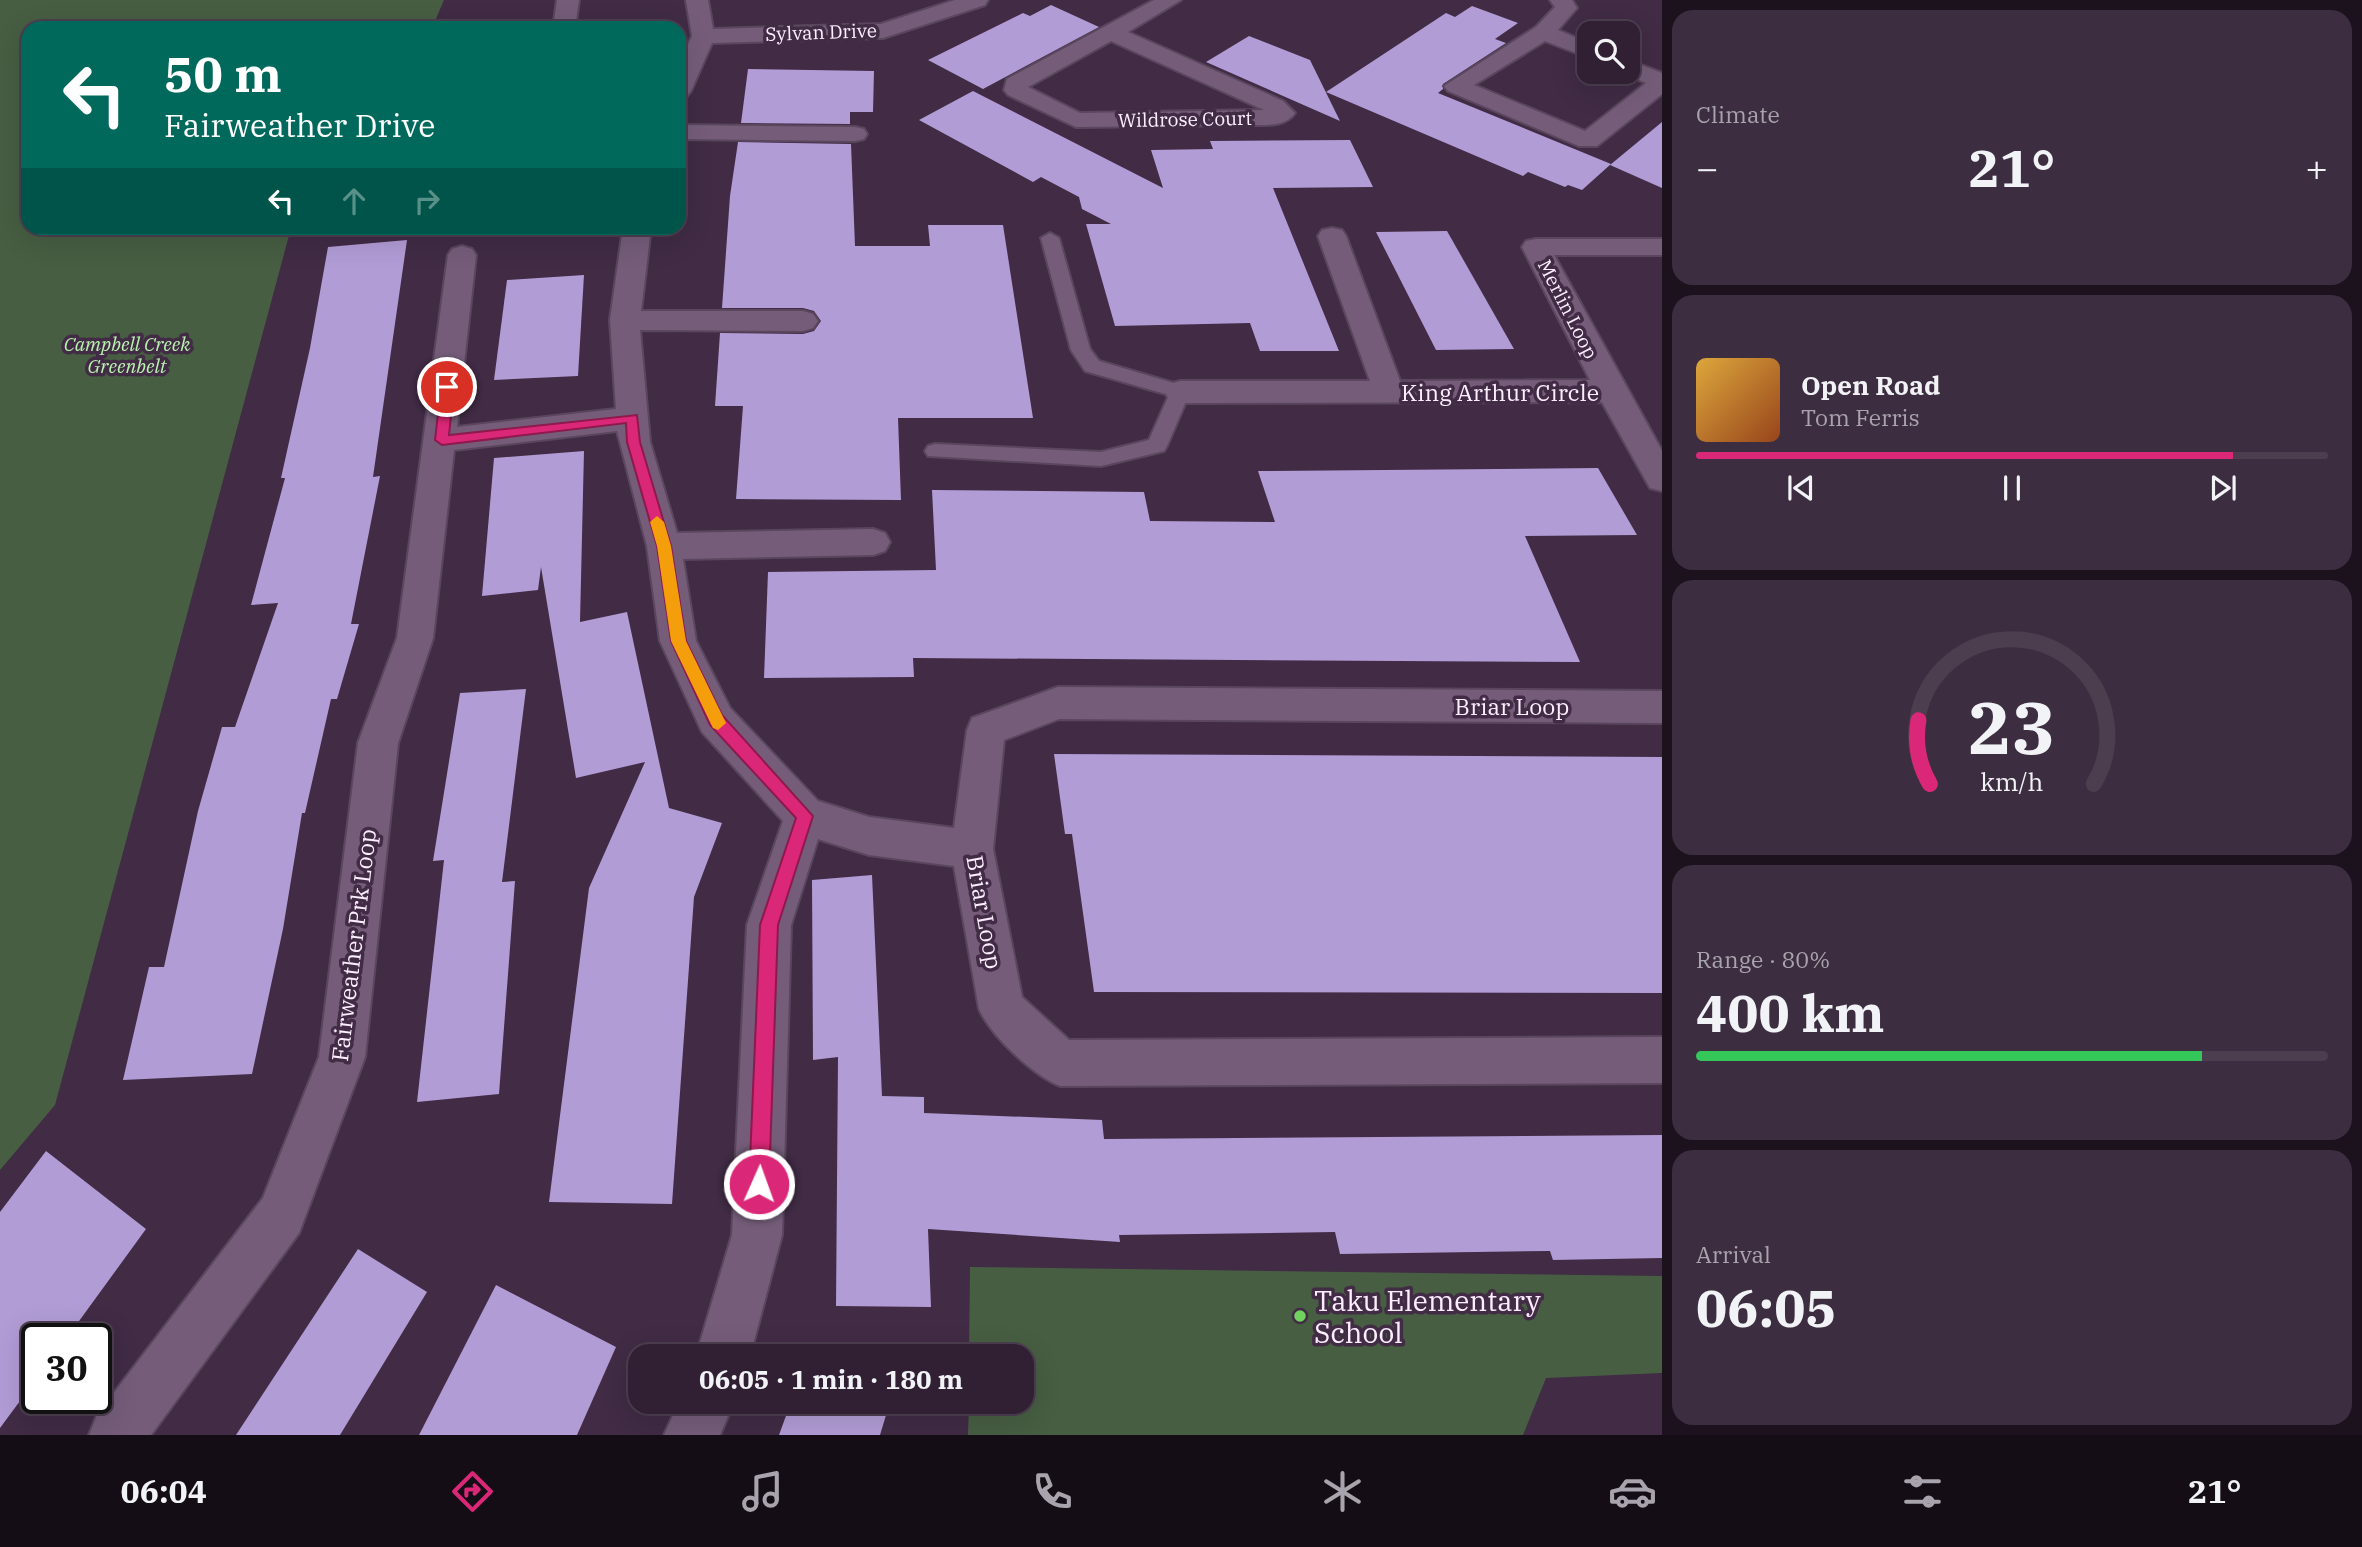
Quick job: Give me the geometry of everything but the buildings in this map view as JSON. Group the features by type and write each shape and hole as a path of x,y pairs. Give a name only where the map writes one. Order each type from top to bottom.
{"street":[{"path":"565,21 568,0"},
{"path":"686,75 703,36 697,0"},
{"name":"Sylvan Drive","path":"703,36 883,31 977,0"},
{"name":"Wildrose Court","path":"1110,32 1274,106 1283,113 1275,117 1258,118 1076,120 1016,90 1016,84 1110,32 1170,0"},
{"path":"1561,0 1566,8 1544,32 1456,86 1588,141 1662,81 1640,71"},
{"path":"1544,32 1577,46"},
{"path":"686,132 855,134"},
{"path":"636,235 625,320 634,442 664,546 678,641 716,720 805,816 869,836 972,849"},
{"name":"King Arthur Circle","path":"1332,236 1389,392"},
{"name":"Merlin Loop","path":"1662,247 1536,247 1611,391 1662,479"},
{"name":"Fairweather Prk Loop","path":"117,1435 281,1215 342,1057 378,743 415,638 442,440 462,255"},
{"path":"625,320 803,321"},
{"name":"King Arthur Circle","path":"1180,392 1611,391"},
{"path":"442,440 632,418"},
{"path":"664,546 873,542"},
{"name":"Briar Loop","path":"1662,707 1058,703 986,730 972,849 1002,1009 1060,1063 1662,1060"},
{"path":"726,1344 757,1235 769,925 805,816"},
{"path":"692,1435 702,1414"}],"lane":[{"name":"King Arthur Circle","path":"1050,238 1081,350 1093,366 1180,392"},
{"path":"935,451 1101,459 1157,446 1180,392"}],"green space":[{"name":"Campbell Creek Greenbelt","path":"0,0 444,0 435,21 21,21 21,235 289,235 55,1105 0,1170"},
{"name":"Taku Elementary School","path":"970,1267 1662,1276 1662,1373 1546,1378 1523,1435 968,1435 969,1414 1034,1414 1034,1344 969,1344"}],"slow traffic":[{"path":"657,522 664,546 678,641 718,723"}],"place":[{"name":"Taku Elementary School","path":"1300,1316"}],"route":[{"path":"447,387 442,440 632,418 634,442 664,546 678,641 716,720 805,816 769,925 759,1184"}]}
